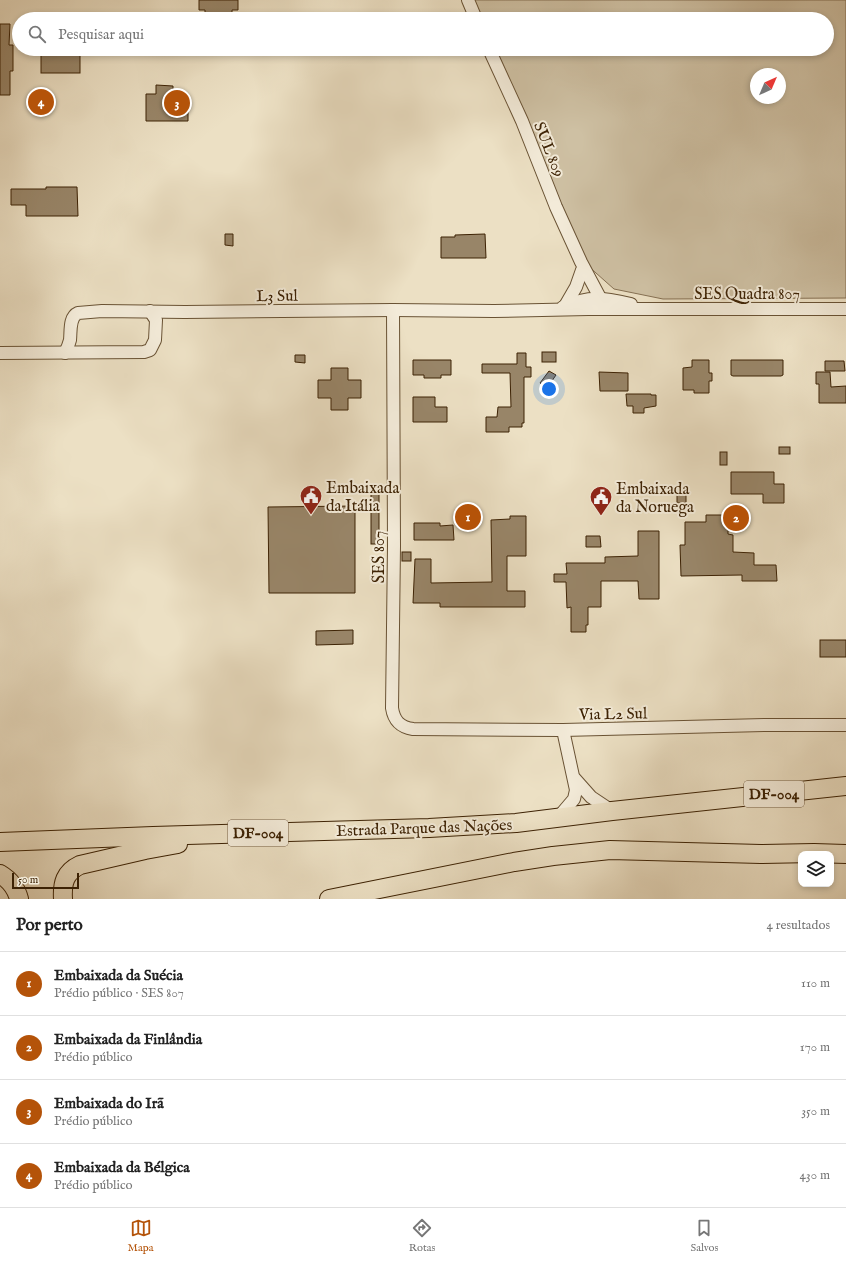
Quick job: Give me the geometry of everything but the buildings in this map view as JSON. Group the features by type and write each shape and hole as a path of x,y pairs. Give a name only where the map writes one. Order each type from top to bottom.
{"highway":[{"name":"Estrada Parque das Nações","path":"0,842 429,828 516,823 612,811 842,788"},
{"path":"63,899 63,890 66,877 74,868 80,865 145,850 244,833"},
{"path":"329,899 514,862 610,850 761,854 798,853"},
{"path":"834,851 846,850"},
{"path":"834,854 846,854"},
{"path":"0,874 10,881 16,890 19,899"}],"street":[{"path":"468,0 473,12"},
{"name":"SUL 809","path":"492,56 522,121 556,206 584,270 603,304"},
{"path":"561,308 576,287 584,270 616,297 629,304"},
{"name":"SUL 809","path":"584,270 587,304"},
{"name":"SES Quadra 807","path":"393,310 494,311 561,308 587,304 629,304 647,309"},
{"name":"SES Quadra 807","path":"603,304 647,309 846,309"},
{"name":"L3 Sul","path":"70,349 72,318 74,314 78,312 102,311 156,314 185,312 393,310"},
{"name":"SES 807","path":"392,708 394,554 393,310"},
{"path":"0,353 70,349 144,352 150,350 155,340 156,314"},
{"name":"Via L2 Sul","path":"392,708 393,716 397,723 406,728 413,729 563,730 767,725 846,725"},
{"path":"556,819 574,799 576,790 575,779 563,730"},
{"path":"575,779 591,797 612,811"}],"shaded area":[{"path":"474,0 846,0 846,298 663,299 614,289 587,265 498,56 834,56 834,12 479,12"}],"place":[{"name":"Embaixada da Bélgica","path":"41,102"},
{"name":"Embaixada do Irã","path":"177,103"},
{"name":"Embaixada da Itália","path":"311,516"},
{"name":"Embaixada da Noruega","path":"601,516"},
{"name":"Embaixada da Suécia","path":"468,517"},
{"name":"Embaixada da Finlândia","path":"736,518"}]}
